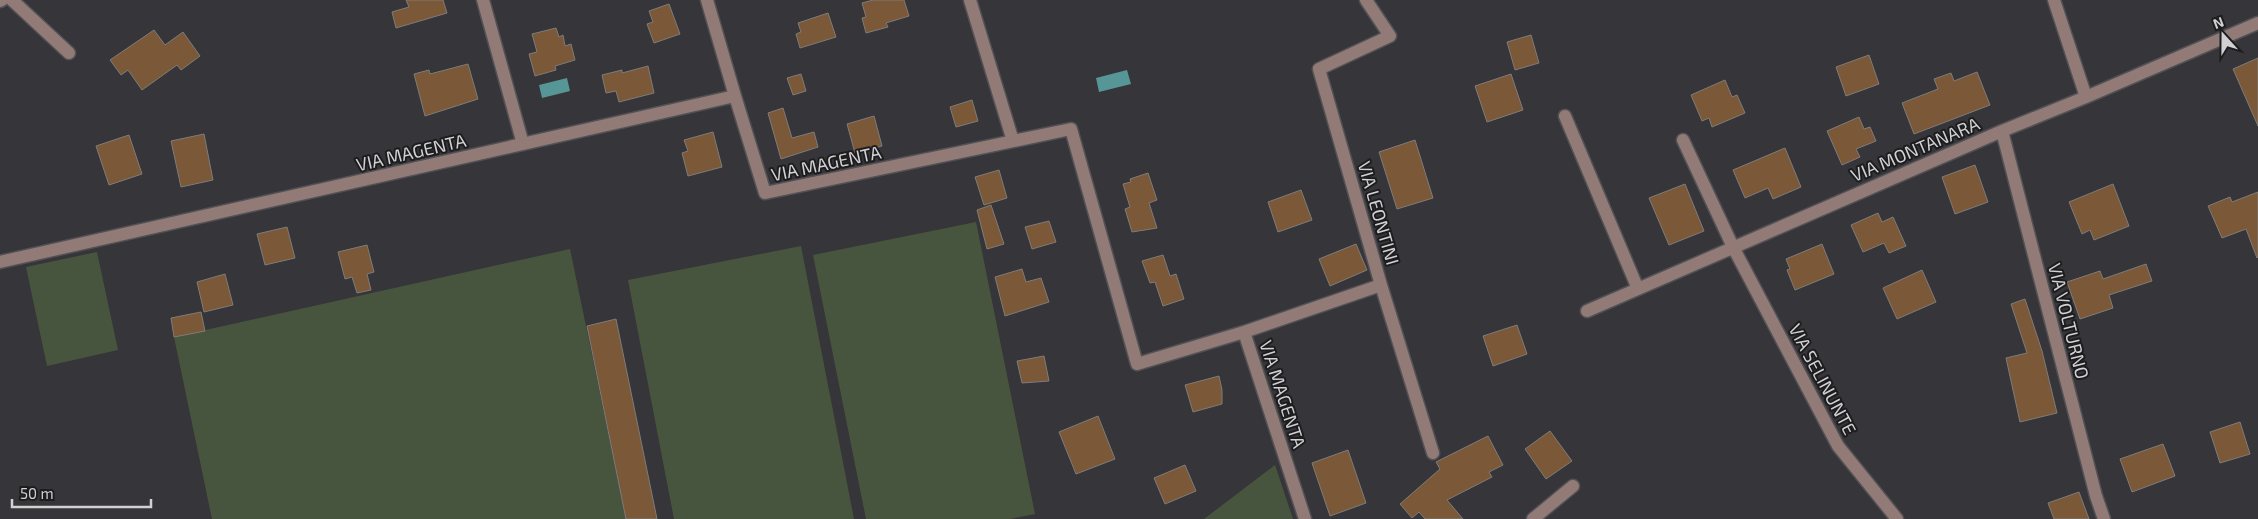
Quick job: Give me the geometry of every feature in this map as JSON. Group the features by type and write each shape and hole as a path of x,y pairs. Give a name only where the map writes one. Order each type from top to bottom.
{"street":[{"path":"12,0 69,53"},
{"path":"483,0 523,144"},
{"path":"707,0 735,96"},
{"path":"970,0 1013,141"},
{"name":"VIA LEONTINI","path":"1244,332 1381,285 1319,68 1390,36 1366,0"},
{"path":"2054,0 2086,97"},
{"name":"VIA MONTANARA","path":"1587,311 2002,131 2258,23"},
{"name":"VIA MAGENTA","path":"0,262 735,96 765,193 1071,129 1137,364 1244,332 1305,519"},
{"path":"1566,116 1638,289"},
{"name":"VIA VOLTURNO","path":"2002,131 2096,496 2104,519"},
{"name":"VIA SELINUNTE","path":"1683,140 1733,247 1838,446 1897,519"},
{"path":"1381,285 1433,453"},
{"path":"1533,519 1573,486"}],"green space":[{"path":"976,222 1035,514 1010,519 866,519 813,255"},
{"path":"801,246 854,519 674,519 628,280"},
{"path":"570,249 626,519 212,519 174,337"},
{"path":"97,252 118,350 47,366 26,267"},
{"path":"1275,465 1293,519 1204,519"}],"water":[{"path":"1127,70 1131,84 1099,92 1096,78"},
{"path":"567,78 570,91 542,98 539,85"}],"building":[{"path":"406,0 443,0 447,13 396,28 392,12 409,7"},
{"path":"873,0 904,0 909,16 886,23 888,27 866,33 862,18 866,17 862,3"},
{"path":"669,4 680,34 654,43 647,24 653,22 649,11"},
{"path":"828,13 836,37 800,48 796,34 801,32 798,23"},
{"path":"556,28 559,37 563,35 565,46 571,44 575,60 555,66 556,70 535,76 529,54 537,52 532,34"},
{"path":"154,30 165,45 183,32 200,56 181,70 177,65 142,90 128,70 121,75 110,60"},
{"path":"1531,35 1539,63 1515,70 1507,42"},
{"path":"1869,55 1879,84 1846,96 1836,67"},
{"path":"2258,58 2258,126 2233,69"},
{"path":"468,64 478,99 425,116 414,74 429,70 430,74"},
{"path":"648,66 654,93 619,102 616,91 606,93 602,75 622,70 622,73"},
{"path":"1977,72 1990,105 1914,134 1902,103 1938,89 1934,79 1951,73 1954,81"},
{"path":"801,74 806,91 793,95 787,78"},
{"path":"1511,74 1523,110 1487,122 1475,86"},
{"path":"1725,80 1732,97 1737,95 1745,113 1712,127 1709,118 1702,121 1691,95"},
{"path":"972,100 978,121 956,127 950,107"},
{"path":"783,108 792,138 814,132 818,147 781,159 768,113"},
{"path":"874,116 882,146 855,153 847,124"},
{"path":"1859,117 1864,129 1870,127 1876,141 1856,149 1860,157 1842,165 1827,131"},
{"path":"713,132 722,167 688,176 682,153 688,151 684,140"},
{"path":"204,134 213,180 181,187 171,141"},
{"path":"129,135 142,174 109,185 96,146"},
{"path":"1415,140 1433,198 1397,209 1379,152"},
{"path":"1785,148 1801,187 1773,199 1768,188 1745,198 1733,170"},
{"path":"1975,165 1988,202 1955,214 1942,177"},
{"path":"999,170 1007,198 984,205 975,177"},
{"path":"1148,173 1157,200 1149,203 1157,228 1132,232 1125,209 1130,207 1123,184 1131,182 1130,179"},
{"path":"1685,184 1704,231 1669,245 1649,198"},
{"path":"2113,184 2129,226 2094,240 2090,230 2082,234 2069,202"},
{"path":"1301,190 1312,220 1278,232 1268,202"},
{"path":"2258,192 2257,258 2246,229 2222,238 2208,206 2230,197 2232,202"},
{"path":"991,205 1004,244 987,249 977,210"},
{"path":"1878,213 1882,222 1893,217 1906,246 1889,253 1884,243 1863,252 1851,225"},
{"path":"1049,221 1056,242 1032,249 1025,227"},
{"path":"287,227 295,258 265,265 257,234"},
{"path":"1356,244 1367,270 1330,286 1319,259"},
{"path":"1822,244 1834,274 1795,290 1787,270 1790,269 1786,259"},
{"path":"367,245 374,272 367,274 371,290 357,293 352,277 345,279 338,252"},
{"path":"1163,255 1170,276 1176,274 1184,299 1163,306 1155,282 1150,283 1142,261"},
{"path":"2146,264 2152,281 2109,295 2113,308 2080,319 2067,282 2100,271 2103,279"},
{"path":"1022,269 1026,282 1041,278 1049,302 1005,316 995,277"},
{"path":"1922,270 1936,302 1897,319 1883,288"},
{"path":"225,274 233,305 204,312 197,282"},
{"path":"2025,299 2042,351 2057,413 2020,422 2006,358 2027,353 2011,304"},
{"path":"201,312 205,331 174,337 171,318"},
{"path":"616,319 657,519 626,519 587,326"},
{"path":"1517,325 1527,354 1493,366 1483,336"},
{"path":"1044,356 1049,381 1022,383 1017,361"},
{"path":"1219,376 1222,404 1193,412 1185,385"},
{"path":"1098,416 1115,459 1076,474 1059,432"},
{"path":"2240,422 2250,454 2220,463 2210,432"},
{"path":"1550,431 1572,461 1546,479 1525,449"},
{"path":"1488,436 1503,465 1489,472 1492,477 1447,500 1463,519 1425,519 1419,512 1412,518 1400,504 1440,469 1436,462"},
{"path":"2163,444 2175,476 2132,492 2120,459"},
{"path":"1348,450 1366,503 1330,516 1312,463"},
{"path":"1185,465 1196,491 1165,504 1154,478"},
{"path":"2079,492 2089,519 2054,519 2048,503"}]}
